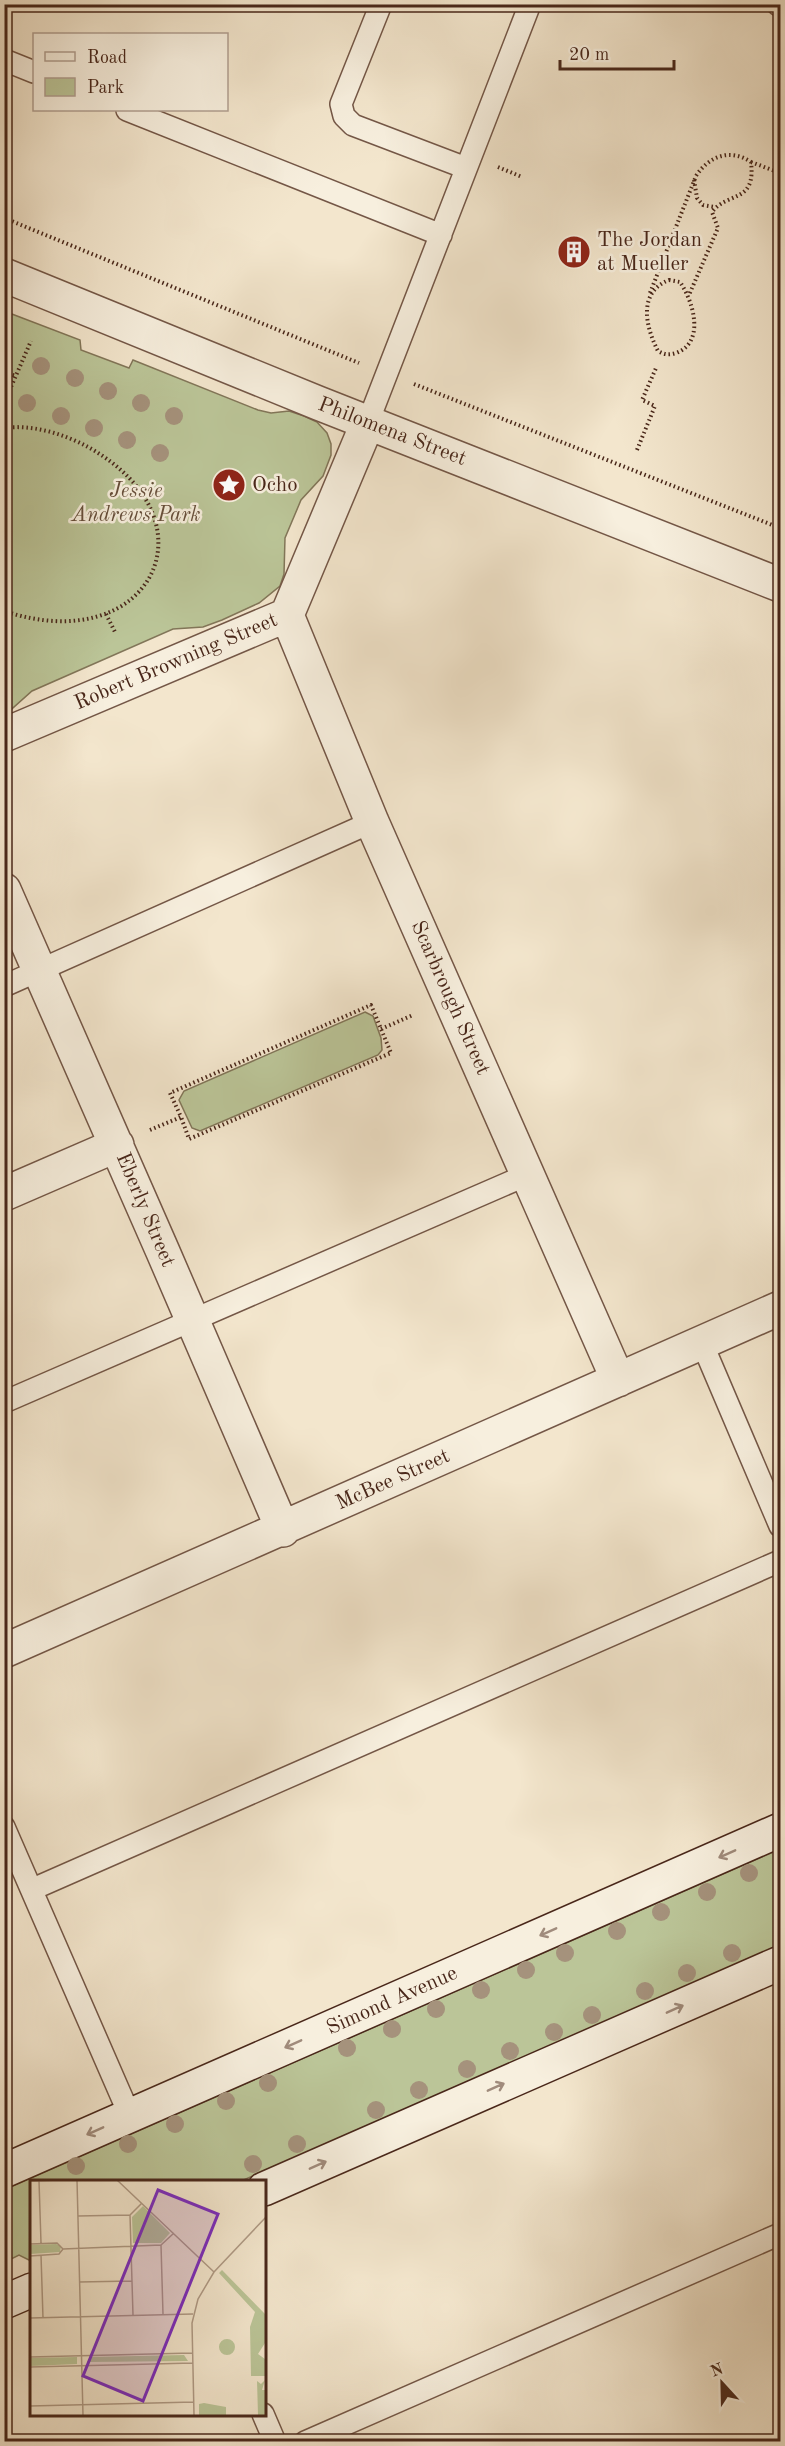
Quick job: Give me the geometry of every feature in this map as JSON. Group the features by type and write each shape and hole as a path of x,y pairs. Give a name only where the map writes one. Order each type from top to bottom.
{"street":[{"name":"Philomena Street","path":"4,276 780,585"},
{"name":"Robert Browning Street","path":"4,735 287,615 368,422"},
{"name":"Scarbrough Street","path":"287,615 372,822 618,1380"},
{"name":"Eberly Street","path":"4,891 117,1145 283,1530"},
{"path":"4,1194 117,1145"},
{"name":"McBee Street","path":"4,1651 283,1530 780,1308"},
{"name":"Simond Avenue","path":"4,2171 780,1830"},
{"path":"266,2188 780,1963"},
{"path":"4,2302 30,2291"}],"lane":[{"path":"381,4 341,104 344,116 353,124 466,168"},
{"path":"368,422 530,4"},
{"path":"4,60 33,72"},
{"path":"129,111 441,236"},
{"path":"4,986 372,822"},
{"path":"4,1402 529,1174"},
{"path":"702,1343 780,1526"},
{"path":"33,1889 780,1561"},
{"path":"4,1827 33,1889 130,2116"},
{"path":"305,2442 780,2234"},
{"path":"263,2416 275,2442"}],"path":[{"path":"650,293 658,284 669,280 680,282 689,295 694,319 690,340 680,351 661,356 648,325 646,308 650,293 694,180 703,166 727,154 742,156 751,162 780,173"},
{"path":"694,180 697,198 703,205 716,207 742,194 749,184 751,162"},
{"path":"493,165 522,177"},
{"path":"689,295 718,228 712,217 716,207"},
{"path":"4,218 366,366"},
{"path":"4,403 31,341"},
{"path":"637,450 655,406 642,400 656,368"},
{"path":"4,372 16,376"},
{"path":"406,381 780,528"},
{"path":"4,428 29,428 76,441 127,474 144,498 157,532 158,560 138,594 121,608 91,620 65,623 29,619 4,611"},
{"path":"106,614 115,632"},
{"path":"371,1005 391,1053 189,1139 180,1117 170,1093 371,1005"},
{"path":"381,1029 413,1015"},
{"path":"150,1130 180,1117"}],"green space":[{"name":"Jessie Andrews Park","path":"4,311 80,340 81,350 129,368 133,360 258,410 271,413 289,411 304,416 317,422 327,433 331,444 331,455 323,476 301,500 285,538 284,574 280,586 259,603 222,620 203,627 173,629 32,691 5,715"},
{"path":"365,1012 373,1016 381,1038 382,1050 378,1055 200,1131 192,1128 179,1100 184,1091"},
{"path":"780,1849 780,1945 244,2180 30,2180 30,2260 19,2255 5,2262 5,2189"}],"place":[{"name":"The Jordan at Mueller","path":"574,252"},
{"name":"Ocho","path":"229,485"}]}
